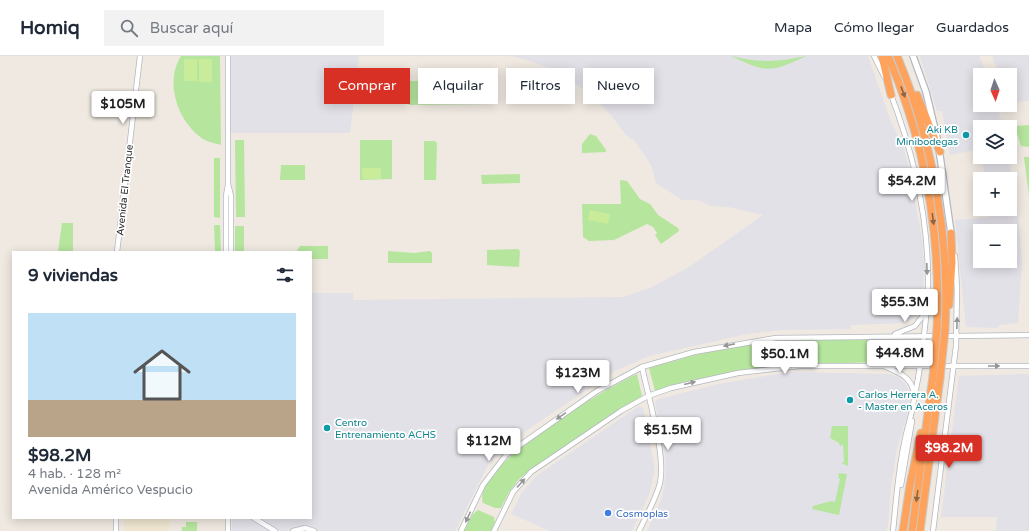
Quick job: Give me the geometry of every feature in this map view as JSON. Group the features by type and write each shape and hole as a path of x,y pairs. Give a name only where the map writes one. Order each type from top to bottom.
{"highway":[{"path":"882,56 891,95"},
{"path":"888,56 912,122 930,199 942,328"},
{"path":"897,56 924,133 936,190 944,257 942,328 920,531"},
{"path":"902,69 913,86 940,152"},
{"path":"942,328 950,297 951,233"},
{"path":"903,531 911,478 936,377"},
{"path":"912,531 929,402"}],"main road":[{"path":"913,56 926,92 940,152 951,233"}],"street":[{"name":"Avenida El Tranque","path":"117,251 140,56"},
{"path":"226,251 226,196 228,184 228,56"},
{"path":"874,56 891,95 909,149 919,195 927,260 924,336 905,465 897,498 893,531"},
{"path":"228,184 231,196 231,251"},
{"path":"933,531 954,366 956,335 957,288 951,233"},
{"path":"886,337 903,332 915,326 923,318 926,310"},
{"path":"461,531 483,485 497,465 508,453 597,391 642,367 694,352 769,339 795,337 1029,334"},
{"path":"494,531 513,492 531,472 610,418 648,396 693,382 761,370 800,366 1029,366"},
{"path":"885,366 900,373 908,379 912,385 914,397"},
{"path":"639,531 657,492 661,474 660,453 642,367"},
{"path":"116,519 116,531"},
{"path":"228,519 228,531"},
{"path":"256,519 274,531"},
{"path":"293,531 305,528 314,531"}],"shaded area":[{"path":"231,56 359,56 358,68 324,68 324,104 353,104 350,133 231,133"},
{"path":"511,56 868,56 890,119 904,149 909,168 922,239 924,262 923,304 918,313 912,319 902,323 851,325 851,329 782,330 747,334 649,356 613,372 511,441 489,463 455,531 232,531 232,519 312,519 312,293 353,293 353,300 624,297 652,287 689,267 763,215 728,207 711,206 698,200 682,200 656,183 651,165 635,141 626,135 601,104 654,104 654,68 583,68 583,89 575,84 575,68 548,68"},
{"path":"920,56 979,56 984,68 973,68 973,112 999,112 1001,120 973,120 973,150 950,155 942,111 937,111"},
{"path":"992,56 1029,56 1029,101 1017,102 1017,68 997,68"},
{"path":"983,164 1010,164 1011,172 984,172"},
{"path":"1017,207 1022,262 1018,323 1000,325 997,328 966,327 955,220 1017,216"},
{"path":"789,372 889,374 898,377 906,384 909,392 910,405 897,448 886,531 647,531 662,498 666,472 665,453 655,403 658,399 718,384"},
{"path":"1029,374 1029,531 996,531 997,517 941,517 959,376"},
{"path":"639,406 643,408 655,469 649,495 632,531 550,531 511,514 521,494 535,477"},
{"path":"124,519 170,519 169,531 124,531"}],"green space":[{"path":"181,56 220,56 221,145 209,142 194,132 187,123 176,101 174,78 176,67"},
{"path":"731,56 751,60 768,61 786,60 806,56 784,66 768,69 753,66"},
{"path":"184,59 197,59 197,81 184,81"},
{"path":"199,59 212,59 212,82 199,82"},
{"path":"410,81 418,81 418,104 490,104 409,105"},
{"path":"1029,125 1029,147 1021,146 1017,133 1017,126"},
{"path":"590,134 596,136 606,152 582,153 582,144"},
{"path":"235,140 244,140 245,217 236,217"},
{"path":"360,140 392,140 392,179 360,180"},
{"path":"424,141 435,141 437,143 436,180 424,180"},
{"path":"1024,157 1029,157 1029,196"},
{"path":"214,158 220,158 220,218 214,217"},
{"path":"281,165 305,165 305,180 280,180"},
{"path":"362,168 381,168 381,179 363,179"},
{"path":"520,174 520,183 482,184 481,175"},
{"path":"620,180 627,181 640,199 650,204 658,215 678,228 679,231 661,244 655,235 657,233 653,227 647,224 614,240 589,241 583,237 582,204 621,204"},
{"path":"590,210 610,214 608,224 588,220"},
{"path":"62,223 73,223 73,251 58,251"},
{"path":"214,225 220,225 221,251 215,251"},
{"path":"235,226 244,226 244,251 235,251"},
{"path":"300,246 328,246 328,259 312,259 312,251 297,251"},
{"path":"518,249 520,251 519,267 487,265 487,250"},
{"path":"388,251 414,253 430,251 432,253 432,263 388,263"},
{"path":"791,340 920,340 917,361 774,365 688,381 655,391 649,368 684,358 737,346"},
{"path":"637,374 642,396 590,429 520,478 509,492 501,508 495,508 483,503 485,488 498,469 518,450 572,411"},
{"path":"832,426 848,426 848,466 841,463 844,462 843,445 840,446 839,443 830,438"},
{"path":"839,473 847,474 839,515 812,509 813,506 831,501 835,502 840,479 838,478"},
{"path":"478,510 494,517 495,523 491,531 464,531 473,514"},
{"path":"186,522 197,522 197,531 182,531 182,527 186,527"}],"place":[{"name":"Aki KB Minibodegas","path":"966,135"},
{"name":"Carlos Herrera A. - Master en Aceros","path":"850,400"},
{"name":"Centro Entrenamiento ACHS","path":"327,428"},
{"name":"Cosmoplas","path":"608,513"}]}
